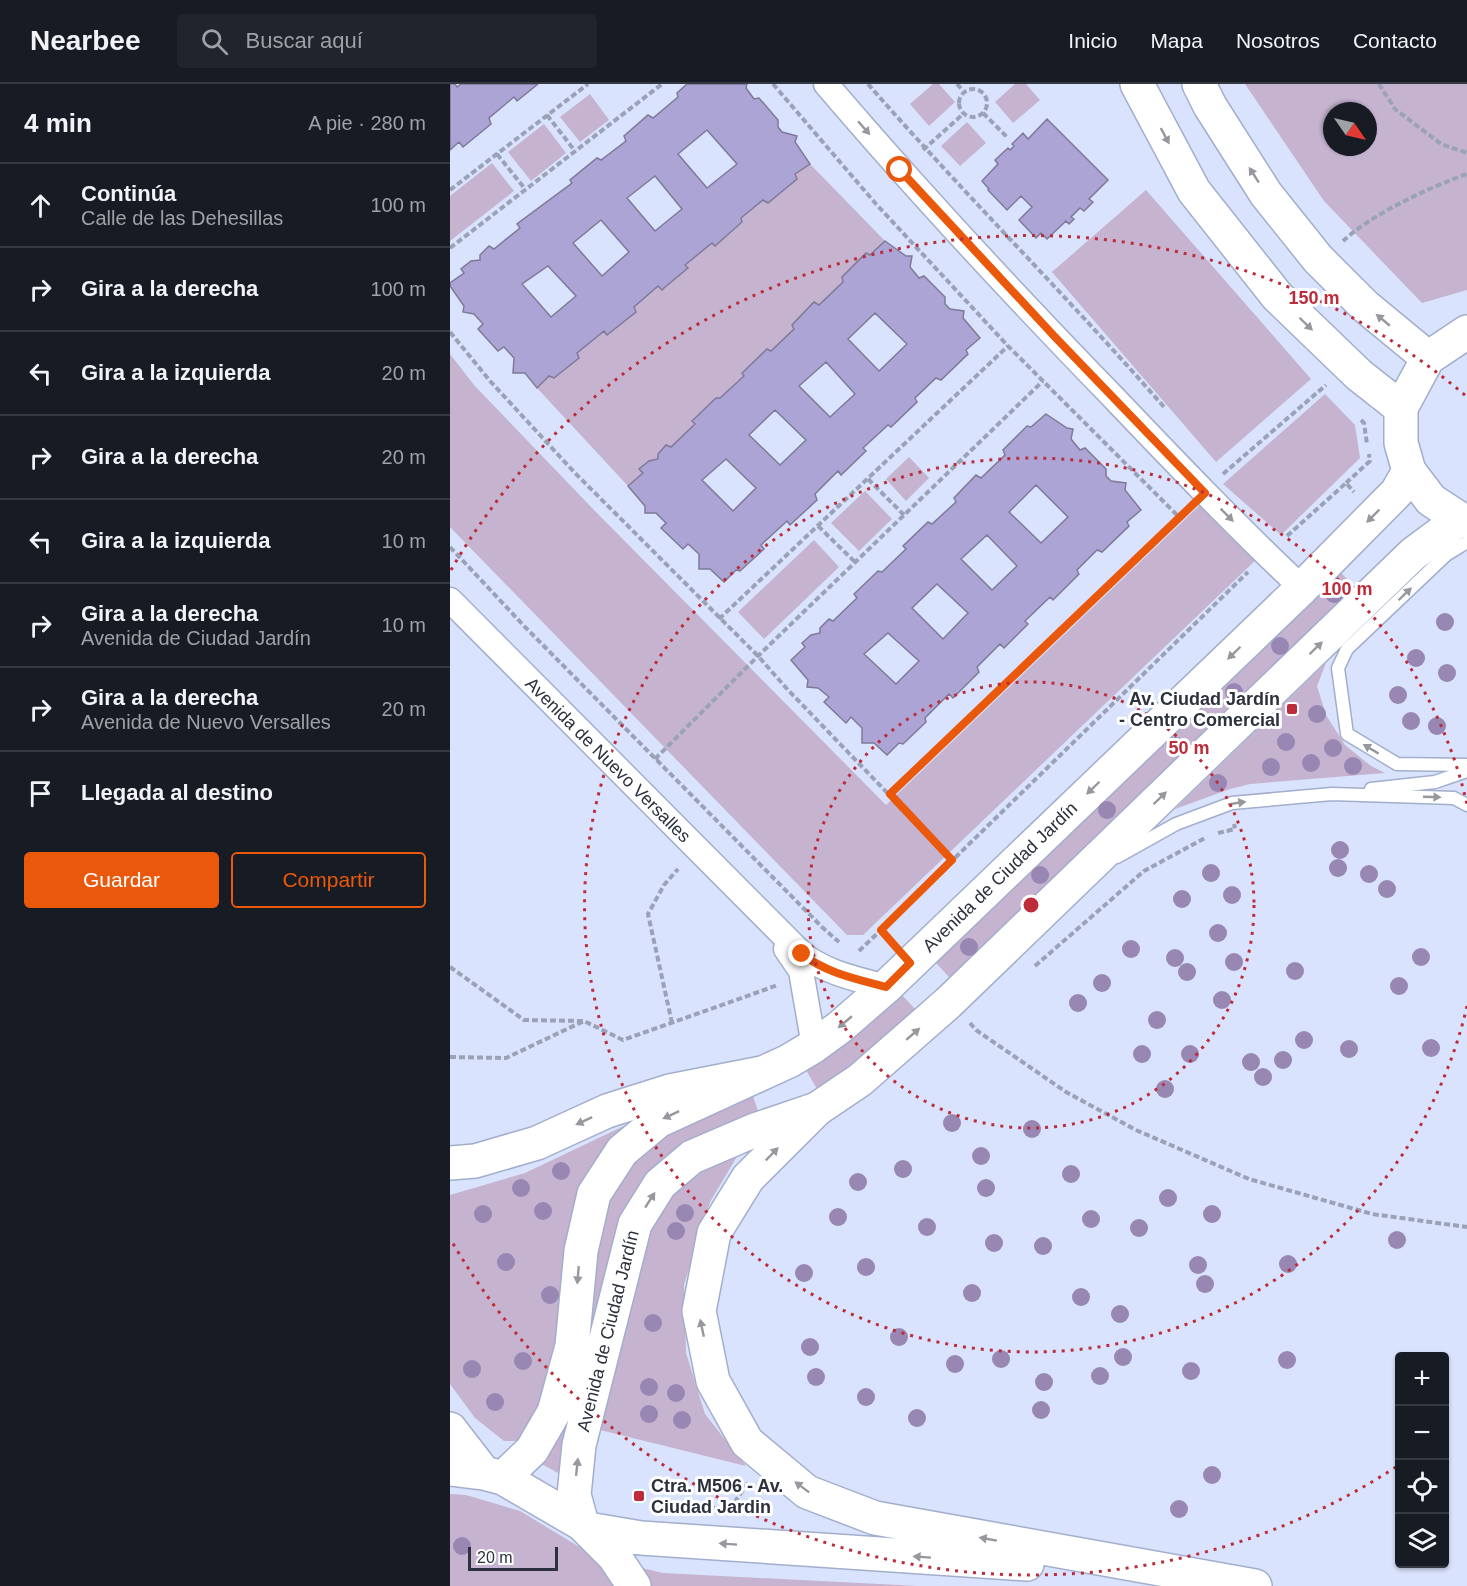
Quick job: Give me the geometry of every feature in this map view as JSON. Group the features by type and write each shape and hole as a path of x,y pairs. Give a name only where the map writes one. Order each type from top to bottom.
{"main road":[{"path":"1137,84 1194,191 1277,296 1359,375 1401,408"},
{"path":"1199,84 1210,106 1266,194 1318,260 1365,306 1428,358"},
{"path":"1465,528 1431,500 1409,471 1401,443 1401,408 1428,358 1467,332"},
{"name":"Avenida de Ciudad Jardín","path":"493,1475 532,1450 554,1412 572,1346 581,1251 594,1194 622,1151 658,1121 789,1061 840,1027 886,987 1302,588 1397,492 1409,471"},
{"name":"Avenida de Ciudad Jardín","path":"585,1527 574,1495 579,1444 635,1224 660,1184 692,1157 755,1130 817,1108 860,1080 948,1003 1413,554 1465,528"},
{"path":"450,1163 475,1161 537,1143 608,1111 670,1091 762,1073"},
{"path":"817,1108 748,1179 714,1233 699,1311 713,1381 747,1442 807,1492 875,1518 1256,1586"},
{"path":"450,1429 493,1475 585,1527 614,1556 634,1586"},
{"path":"450,1469 493,1475"},
{"path":"585,1527 641,1538 1190,1575"}],"street":[{"path":"826,84 900,170 1055,337 1205,493 1302,588"},
{"name":"Avenida de Nuevo Versalles","path":"450,600 813,963 886,987"},
{"name":"Avenida de Nuevo Versalles","path":"767,919 801,971 814,1046"}],"lane":[{"path":"1465,528 1446,555 1347,649 1338,669 1347,734 1397,764 1467,765"},
{"path":"1072,883 1176,824 1232,803 1435,782 1467,771"},
{"path":"1332,794 1454,798 1467,804"}],"path":[{"path":"450,190 588,84"},
{"path":"450,248 662,84"},
{"path":"773,84 876,204 1008,346 1179,517"},
{"path":"868,84 924,149 1121,357 1167,411"},
{"path":"957,84 964,92"},
{"path":"1379,84 1395,109 1440,144 1467,153"},
{"path":"976,89 986,97 987,104 983,113 971,117 963,114 959,107 959,98 964,92 976,89"},
{"path":"983,113 1008,138"},
{"path":"900,170 963,114"},
{"path":"547,115 575,151"},
{"path":"497,154 525,189"},
{"path":"1351,249 1343,240 1363,225 1435,185 1467,174"},
{"path":"451,335 575,473 758,656 952,860"},
{"path":"719,619 1008,346"},
{"path":"655,759 758,656 1043,381"},
{"path":"890,794 1222,475 1326,385 1333,393"},
{"path":"1346,483 1370,460 1364,423 1356,415"},
{"path":"868,479 904,514"},
{"path":"818,526 855,562"},
{"path":"450,547 655,759 822,927 838,942 859,951 1267,554"},
{"path":"1031,969 1144,871 1209,836 1235,829 1232,803"},
{"path":"672,1023 648,914 664,885 678,869"},
{"path":"881,930 910,963"},
{"path":"450,967 524,1020 584,1021 623,1040 786,982"},
{"path":"450,1057 506,1058 584,1021"},
{"path":"962,1026 968,1021 976,1030 1066,1092 1136,1130 1249,1179 1372,1214 1467,1227"},
{"path":"658,1500 729,1510 765,1458"}],"shaded area":[{"path":"933,84 939,84 955,102 929,126 910,104"},
{"path":"1015,84 1026,84 1040,100 1013,123 995,102"},
{"path":"1245,84 1467,84 1467,290 1422,303 1324,201"},
{"path":"590,94 609,120 580,142 560,117"},
{"path":"967,122 986,143 960,166 941,146"},
{"path":"544,124 566,153 531,181 508,152"},
{"path":"492,163 514,191 450,241 450,196"},
{"path":"810,164 885,241 870,255 866,253 842,277 843,282 819,305 814,302 793,325 794,329 771,351 767,349 742,372 744,376 692,420 695,424 671,447 666,445 658,454 658,459 649,461 640,469 643,473 628,486 537,388 549,376 554,377 579,358 577,353 604,331 607,335 635,312 634,307 658,286 688,268 685,265 712,243 715,246 742,223 741,218 763,200 768,202 797,179 795,174"},
{"path":"1146,190 1311,379 1216,462 1052,272"},
{"path":"450,354 474,385 594,510 886,805 1202,503 1260,556 863,935 847,935 450,527"},
{"path":"1325,394 1355,425 1360,458 1281,535 1223,484"},
{"path":"909,457 929,478 906,501 886,479"},
{"path":"865,491 892,519 859,551 831,523"},
{"path":"814,540 839,567 764,639 738,612"},
{"path":"1340,572 1356,588 950,978 935,962"},
{"path":"1326,663 1317,686 1326,715 1345,745 1371,766 1385,773 1250,784 1175,809"},
{"path":"901,994 916,1010 843,1074 817,1089 806,1070 870,1023"},
{"path":"753,1096 760,1117 678,1155 558,1473 538,1462 597,1224 618,1179 644,1149 674,1129"},
{"path":"628,1124 631,1128 564,1314 538,1422 520,1441 504,1441 475,1418 450,1384 450,1195 525,1173"},
{"path":"742,1148 710,1202 684,1285 686,1353 705,1414 746,1466 596,1429 648,1225 666,1194 698,1165"},
{"path":"450,1494 466,1495 520,1511 596,1557 663,1573 918,1586 450,1586"}],"building":[{"path":"450,84 455,84 457,87 461,84 538,84 517,101 514,97 489,118 491,124 463,147 459,142 450,150"},
{"path":"687,84 747,84 746,88 754,99 759,98 778,120 778,127 782,132 797,136 795,142 810,164 795,174 797,179 768,203 763,200 741,218 742,222 715,246 712,243 685,265 688,268 662,290 658,286 634,307 636,312 607,335 604,331 577,353 579,358 554,378 549,376 537,388 525,373 513,373 514,358 504,347 498,351 478,329 483,324 474,314 463,312 464,306 450,283 464,273 461,269 471,261 480,260 480,255 489,246 494,249 520,228 517,224 572,183 570,180 597,158 601,160 626,141 624,136 648,115 653,118 678,97 677,93","holes":["707,130 737,164 707,188 678,154","655,176 682,209 655,231 627,198","601,220 629,252 602,276 573,243","548,266 576,296 551,317 522,284"]},
{"path":"1047,119 1108,180 1089,199 1093,202 1084,211 1080,208 1071,217 1074,219 1069,224 1066,221 1047,239 1041,233 1036,238 1019,220 1032,207 1021,196 1007,210 982,181 998,164 995,160 1008,148 1010,150 1014,146 1012,144 1023,133 1028,139"},
{"path":"885,241 906,256 912,256 910,267 919,278 924,276 945,297 945,304 950,309 964,311 963,318 980,338 966,350 968,354 941,380 936,378 915,398 917,402 891,427 888,425 863,448 866,451 841,475 838,471 815,494 817,500 790,525 787,521 761,545 764,549 724,582 710,569 699,569 699,554 688,544 683,549 661,528 666,523 656,513 645,513 645,506 628,486 643,473 639,469 649,461 658,459 658,454 666,445 671,447 695,424 692,421 744,376 742,373 767,349 771,351 794,329 792,325 814,302 819,305 843,282 842,277 866,253 870,255","holes":["875,313 907,344 879,371 848,339","826,362 855,394 830,417 799,386","775,410 806,440 780,465 749,435","726,459 756,488 733,511 702,480"]},
{"path":"1046,414 1067,428 1073,429 1071,439 1080,450 1085,448 1106,469 1106,476 1111,481 1126,483 1125,490 1141,510 1127,522 1129,526 1102,552 1097,550 1077,570 1079,574 1053,600 1050,597 1025,621 1028,624 1004,648 1000,644 977,667 979,672 953,698 949,694 925,718 926,722 903,744 899,743 887,755 874,743 862,743 862,728 851,717 846,723 824,702 829,697 818,688 807,687 808,680 791,660 805,647 802,643 811,635 820,633 820,628 829,619 833,621 857,598 854,594 906,549 903,546 928,522 932,524 956,502 954,498 976,475 981,478 1005,455 1003,450 1027,426 1031,427","holes":["1036,485 1068,517 1041,543 1009,512","987,535 1017,566 992,590 961,559","937,584 968,613 943,639 912,608","888,633 919,661 896,684 864,654"]}],"place":[{"name":"Av. Ciudad Jardín - Centro Comercial","path":"1292,709"},
{"name":"Ctra. M506 - Av. Ciudad Jardin","path":"639,1496"}],"route":[{"path":"802,954 813,963 886,987 910,963 881,930 952,860 890,794 1205,493 1055,337 900,170"}]}
